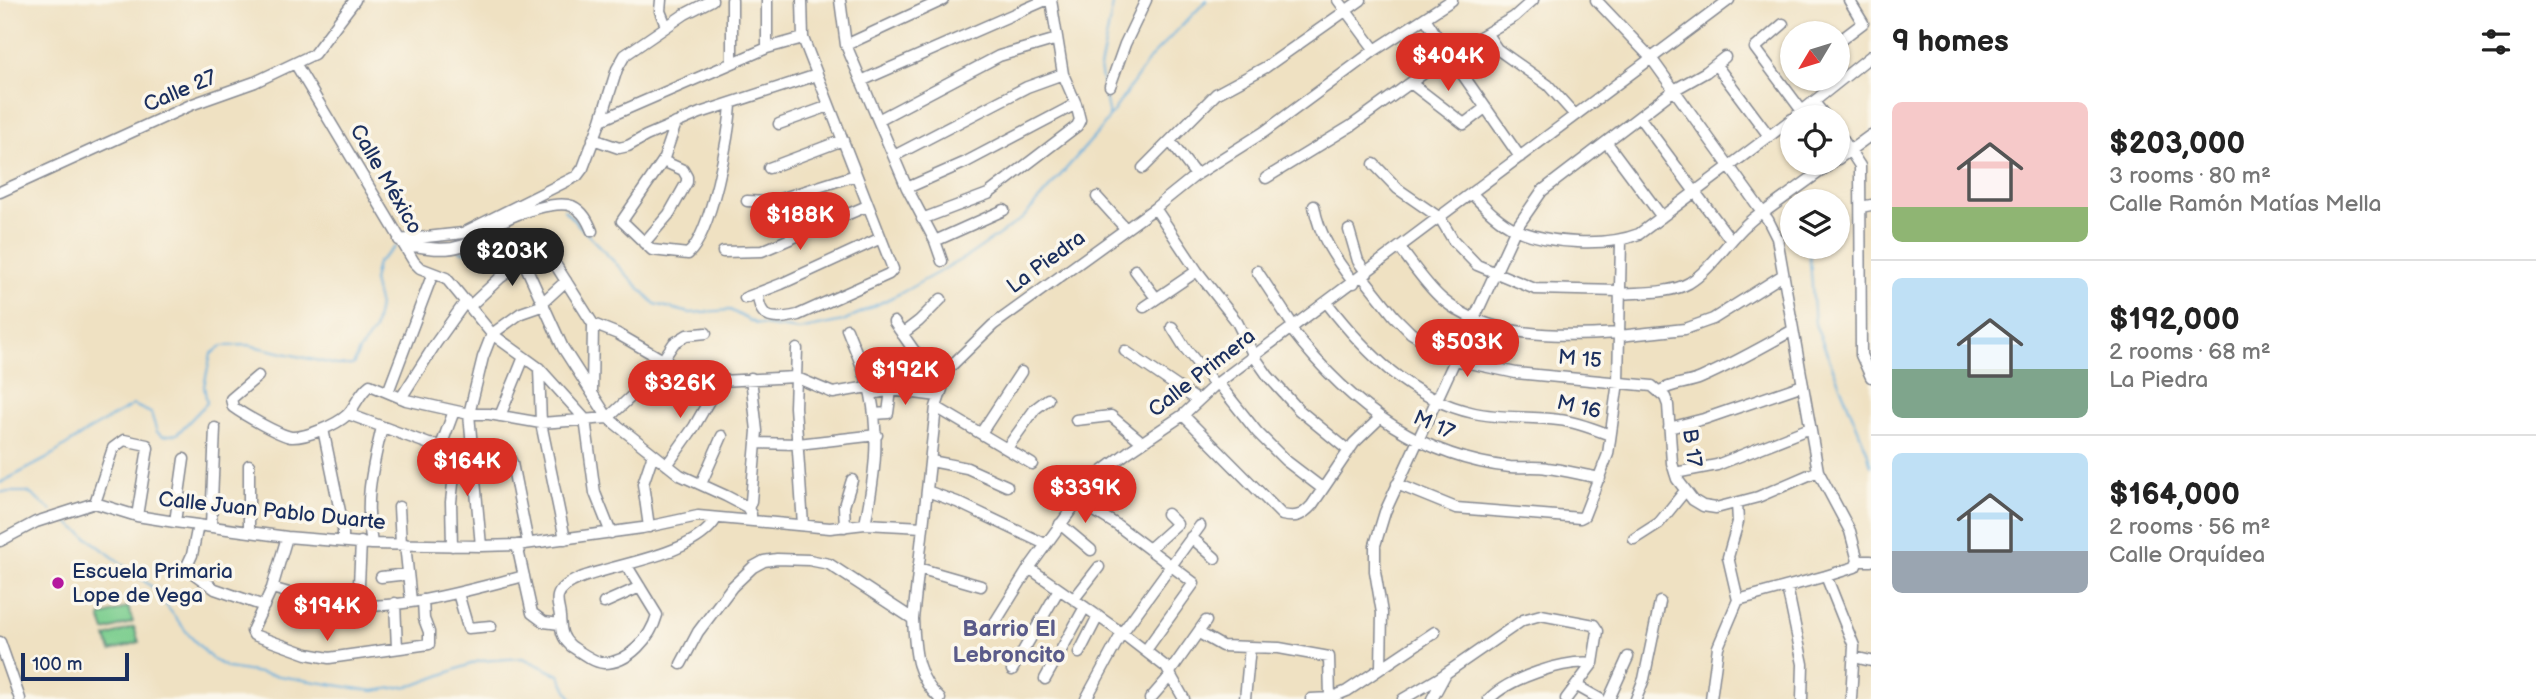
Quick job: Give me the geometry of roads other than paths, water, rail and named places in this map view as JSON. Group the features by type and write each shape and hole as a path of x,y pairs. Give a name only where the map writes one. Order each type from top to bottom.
{"street":[{"name":"Calle 27","path":"0,192 194,104 255,82 314,54 355,0"},
{"path":"662,0 660,11 666,26"},
{"path":"401,243 463,233 577,176 583,169 607,96 625,55 666,26 712,0"},
{"path":"732,0 732,63"},
{"path":"767,0 768,48"},
{"path":"758,293 758,303 765,314 784,318 798,315 866,285 889,274 893,269 803,38 802,0"},
{"path":"846,45 943,0"},
{"path":"862,81 1049,0 1063,74 1080,120 1077,126 988,194 922,219"},
{"path":"1110,86 1117,63 1146,0"},
{"path":"1338,0 1375,50"},
{"path":"1143,168 1216,94 1266,67 1361,0"},
{"name":"La Piedra","path":"940,699 929,688 917,662 913,619 936,407 949,368 993,325 1155,208 1196,175 1264,132 1375,50 1452,0"},
{"path":"1266,178 1320,146 1412,84 1449,55 1514,17 1533,0"},
{"path":"1596,0 1651,58 1762,212 1777,238 1818,471 1850,531 1858,561 1855,567 1738,600"},
{"name":"Calle Primera","path":"996,621 1045,544 1103,470 1183,415 1216,384 1729,0"},
{"path":"1849,0 1863,23 1850,33"},
{"path":"843,1 846,45 907,188 935,241 942,261"},
{"path":"1425,18 1520,157"},
{"path":"1780,27 1755,48 1780,83"},
{"path":"1487,34 1497,49 1548,85 1575,115"},
{"path":"601,120 768,48 803,38"},
{"path":"878,120 999,56 1057,39"},
{"path":"1850,68 1871,56"},
{"path":"1381,667 1382,613 1375,571 1375,545 1385,512 1515,230 1542,191 1674,90 1721,61 1769,136"},
{"name":"Calle México","path":"295,64 410,256 420,268 446,278 492,334 540,368 585,419"},
{"path":"894,156 1027,87 1063,74"},
{"path":"593,139 619,148 628,146 676,123 817,75"},
{"path":"1412,84 1464,124 1485,108"},
{"path":"1810,105 1824,91"},
{"path":"676,123 663,161 622,221 652,250 688,254 695,248 710,212 731,122 732,103"},
{"path":"907,188 966,162 1076,104"},
{"path":"779,124 829,106"},
{"path":"1640,118 1730,239"},
{"path":"1472,194 1492,215 1515,230 1558,241 1621,241 1639,234 1780,128"},
{"path":"1871,135 1851,149 1860,166 1866,206 1866,344 1861,355 1871,377"},
{"path":"769,168 843,140"},
{"path":"1170,141 1196,175"},
{"path":"1607,143 1662,217"},
{"path":"644,243 669,214 687,182 683,170 663,161"},
{"path":"1374,164 1398,189 1440,218 1453,240 1477,265 1535,289 1619,293 1668,289 1688,284 1709,265 1730,239 1762,212 1815,175"},
{"path":"747,201 768,202 856,175"},
{"path":"1097,197 1125,228"},
{"path":"401,243 441,249 460,247 504,220 525,211 564,204 581,212 592,231"},
{"path":"723,252 762,251 867,206"},
{"path":"1314,206 1329,248 1361,278"},
{"path":"1155,208 1197,271 1237,322 1254,356 1299,410 1349,451"},
{"path":"935,241 1004,211"},
{"path":"1349,230 1361,278"},
{"path":"745,298 881,238"},
{"path":"1397,484 1456,508 1580,518 1584,516 1608,454 1618,382 1621,241"},
{"path":"401,398 436,343 468,304 523,260 545,248 593,324 592,395"},
{"path":"1400,248 1441,298 1474,321 1505,331 1619,335 1685,329 1713,319 1783,275"},
{"path":"523,260 563,348 608,418 680,475 726,496 749,514 757,430 751,378"},
{"path":"1135,270 1156,298"},
{"path":"1144,307 1197,271"},
{"name":"M 17","path":"1257,271 1293,328 1336,382 1380,418 1418,441 1449,454 1485,462 1510,467 1545,468 1600,478"},
{"path":"388,392 433,273"},
{"name":"M 15","path":"1361,278 1411,332 1455,360 1516,373 1618,382"},
{"path":"481,547 469,414 483,357 492,334 521,313 543,304 566,281"},
{"path":"902,334 941,299"},
{"name":"M 16","path":"1327,303 1352,335 1388,371 1437,400 1473,413 1561,420 1610,435"},
{"path":"894,322 915,352 949,368"},
{"path":"593,324 618,334 715,390"},
{"path":"1172,327 1185,348 1257,432 1284,460 1323,489"},
{"path":"848,329 870,390 877,435 876,471 865,524"},
{"path":"1618,382 1652,386 1660,391 1671,384 1697,380 1793,330"},
{"path":"257,376 230,399 233,407 252,419 293,437 323,429 348,414 364,389 370,385 401,398 469,414 541,423 608,418 634,394 674,343 680,338 706,332"},
{"path":"797,349 795,377 803,525"},
{"path":"1125,351 1197,400"},
{"path":"864,374 898,364 915,352"},
{"path":"500,416 524,357"},
{"path":"874,414 888,413 898,364"},
{"path":"540,368 541,423 565,539"},
{"path":"981,433 1021,372"},
{"path":"667,465 694,427 721,381 795,377 833,393 891,390 938,396"},
{"path":"1670,428 1704,419 1803,384"},
{"name":"B 17","path":"1660,391 1668,405 1675,473 1685,491 1703,506 1716,508 1758,497 1818,471"},
{"path":"1007,449 1035,409 1048,399"},
{"path":"936,407 1032,464"},
{"path":"441,446 454,411"},
{"path":"348,414 429,444 507,453 510,456 528,543"},
{"path":"1183,415 1282,515 1296,517 1305,513 1349,451 1380,418"},
{"path":"1076,419 1111,416 1142,442"},
{"path":"585,419 594,494 611,533"},
{"path":"358,604 370,483 382,427"},
{"path":"211,526 215,428"},
{"path":"1675,473 1717,465 1811,428"},
{"path":"323,429 343,526 343,541"},
{"path":"756,443 798,444 877,435"},
{"path":"701,484 722,436"},
{"path":"0,541 36,522 95,503 113,448 124,440 147,444 137,516"},
{"path":"452,546 451,502 457,448"},
{"path":"649,527 643,484 653,454"},
{"path":"175,522 184,459"},
{"path":"931,461 967,468 1007,486"},
{"path":"249,465 249,531"},
{"path":"845,527 844,506 852,480"},
{"path":"927,491 957,502 1045,544"},
{"path":"1634,539 1658,523 1685,491"},
{"path":"1077,500 1117,525 1193,582 1146,650"},
{"name":"Calle Juan Pablo Duarte","path":"95,503 137,516 287,537 481,547 611,533 698,516 716,519 749,514 830,528 865,524 923,527"},
{"path":"1711,699 1718,647 1738,600 1728,557 1738,522 1737,503"},
{"path":"400,507 411,601"},
{"path":"1149,549 1177,524 1167,514"},
{"path":"627,565 657,615 654,626 637,648 605,663 588,656 566,641 560,630 558,596 564,586 580,577 627,565 696,540 710,530 716,519"},
{"path":"198,524 192,555 186,568 215,589 264,606"},
{"path":"1060,524 1091,550"},
{"path":"1086,699 1122,633 1200,526"},
{"path":"287,537 272,588 253,633 307,654 329,658 429,644 423,600"},
{"path":"1191,537 1215,558"},
{"path":"517,545 532,612 544,622 560,624"},
{"path":"681,664 698,632 732,587 752,567 764,561 808,560 829,564 913,619"},
{"path":"1858,561 1871,561"},
{"path":"1074,599 1099,567"},
{"path":"918,568 981,586"},
{"path":"1029,568 1146,650 1171,674 1184,699"},
{"path":"381,576 408,574"},
{"path":"272,588 328,604 395,603 458,593 523,576"},
{"path":"1826,576 1854,646 1851,699"},
{"path":"1089,580 1098,589"},
{"path":"604,603 640,587"},
{"path":"1787,587 1803,664 1802,699"},
{"path":"1012,670 1059,589"},
{"path":"458,593 468,628 491,626"},
{"path":"1636,699 1644,679 1660,602"},
{"path":"395,603 397,648"},
{"path":"1045,679 1086,607"},
{"path":"1403,699 1447,673 1523,620 1541,615 1597,627 1593,663 1566,699"},
{"path":"1079,653 1098,616"},
{"path":"1150,699 1171,674 1206,621"},
{"path":"1311,699 1330,698 1347,691 1435,632"},
{"path":"1199,633 1222,646 1292,649 1329,657 1330,698"},
{"path":"0,642 20,699"},
{"path":"1245,699 1250,646"},
{"path":"1609,699 1628,657"},
{"path":"1854,657 1871,661"},
{"path":"1489,699 1517,680 1568,663 1593,663"},
{"path":"1432,699 1447,673"},
{"path":"1577,686 1600,699"}],"waterway":[{"path":"1109,117 1100,68 1114,0"},
{"path":"564,210 655,304 690,313 730,310 756,324 799,330 843,321 903,292 971,254 1023,218 1101,129 1151,57 1207,0"},
{"path":"0,483 46,459 133,405 151,413 157,432 163,436 177,434 207,403 204,386 211,354 222,346 248,345 337,365 353,365 359,351 374,331 379,306 373,281 377,263 395,247"},
{"path":"460,251 466,252 470,248"},
{"path":"1810,259 1815,324 1871,466"},
{"path":"0,492 28,492 52,511"},
{"path":"62,518 152,587 189,635 212,659 228,668 373,691 415,685 479,661 523,658 559,675 572,699"}],"place":[{"name":"Escuela Primaria Lope de Vega","path":"58,583"}],"district":[{"name":"Barrio El Lebroncito","path":"1009,642"}]}
